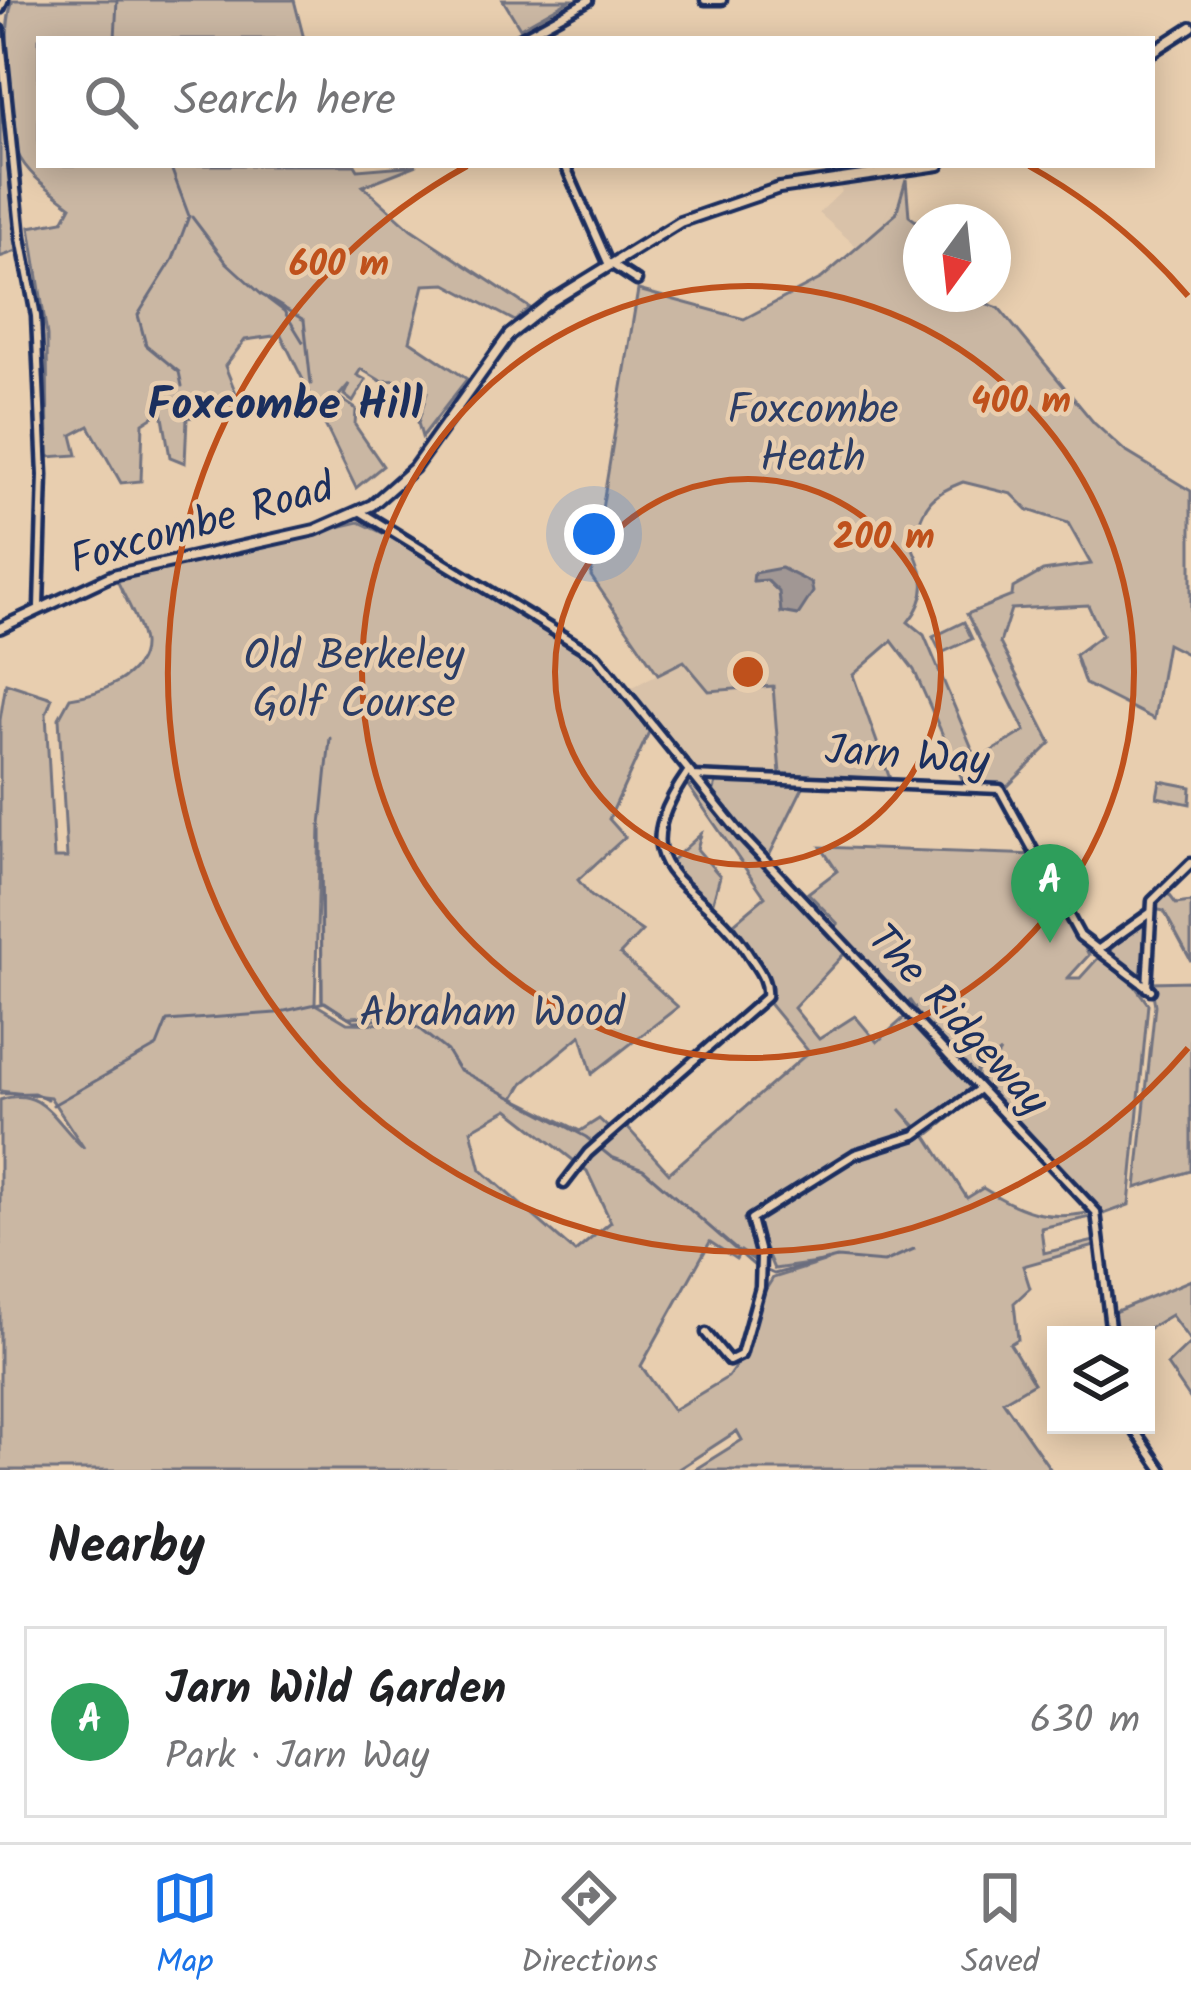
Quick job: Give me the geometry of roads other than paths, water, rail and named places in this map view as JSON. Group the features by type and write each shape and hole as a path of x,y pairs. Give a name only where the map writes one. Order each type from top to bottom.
{"street":[{"path":"0,9 4,0"},
{"path":"523,36 589,0"},
{"path":"704,0 722,0"},
{"path":"1155,50 1191,27"},
{"path":"0,30 21,238 36,316 43,476 39,606"},
{"path":"566,168 610,264 637,281"},
{"name":"Foxcombe Road","path":"0,628 39,606 118,574 296,535 361,512 414,468 508,335 682,221 740,197 920,168"},
{"name":"The Ridgeway","path":"361,512 597,657 690,774 978,1090 1096,1212 1110,1326"},
{"path":"564,1184 588,1153 766,997 767,984 730,923 669,875 657,855 658,830 668,801 690,774"},
{"name":"Jarn Way","path":"690,774 1000,789 1080,936 1099,949"},
{"path":"1151,913 1099,949 1149,989 1152,901 1191,863"},
{"path":"706,1333 729,1361 741,1355 760,1287 752,1219 855,1154 915,1135 978,1090"},
{"path":"1137,1434 1162,1470"}],"waterway":[{"path":"115,36 117,0"},
{"path":"171,168 189,216 173,259 138,315 146,345 179,372 182,386"},
{"path":"192,217 226,262 262,295 304,320 311,384"},
{"path":"268,299 284,311 303,342"},
{"path":"322,1000 321,825 330,738"},
{"path":"53,1105 157,1046 167,1021 276,1013 325,1002 354,1021 392,1019 418,1028 447,1051 458,1069 586,1137 611,1157 643,1169 756,1267"},
{"path":"0,1094 34,1093 47,1099"},
{"path":"765,1270 774,1274 837,1258 884,1262 914,1249"}],"place":[{"name":"Jarn Wild Garden","path":"1050,943"}],"district":[{"name":"Foxcombe Hill","path":"285,407"}],"park label":[{"name":"Foxcombe Heath","path":"813,435"},
{"name":"Old Berkeley Golf Course","path":"354,681"},
{"name":"Abraham Wood","path":"492,1014"}]}
